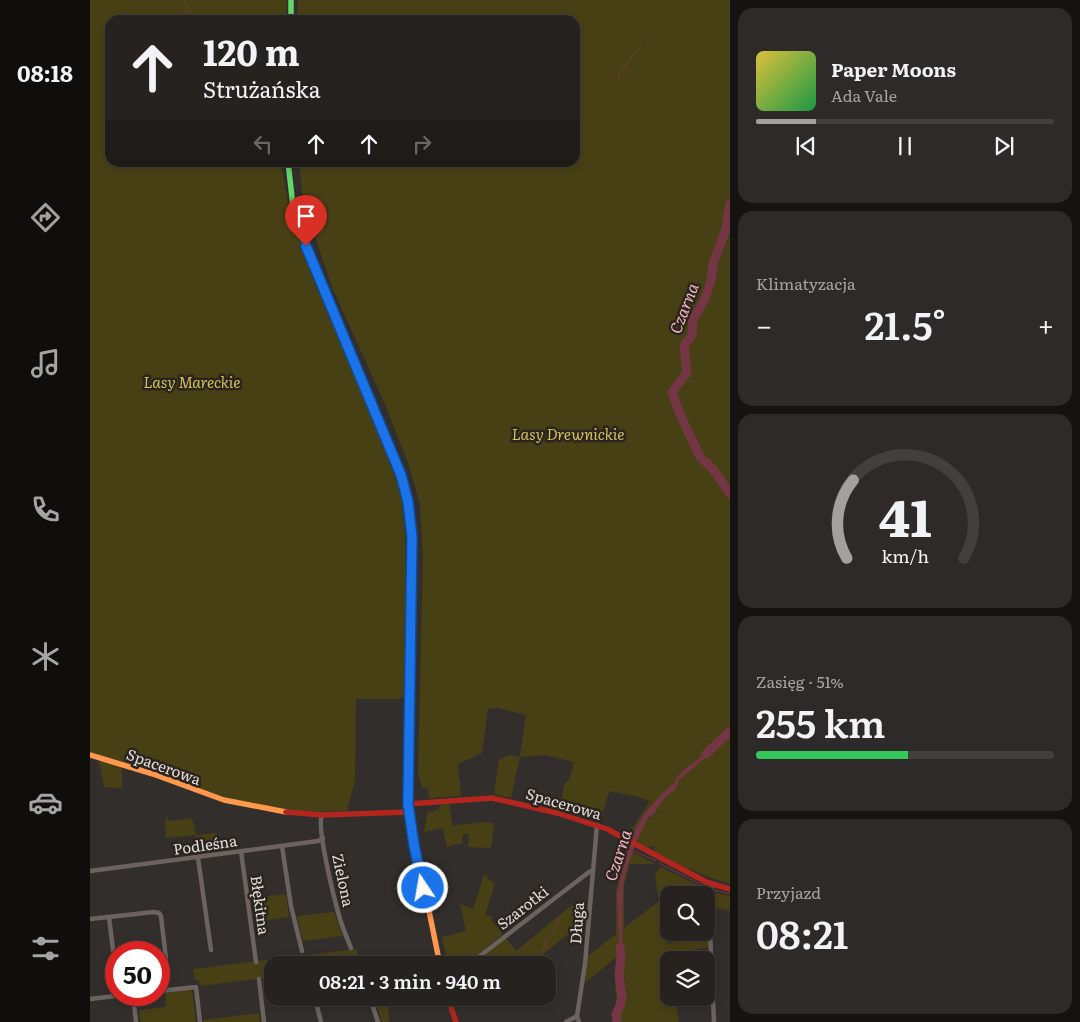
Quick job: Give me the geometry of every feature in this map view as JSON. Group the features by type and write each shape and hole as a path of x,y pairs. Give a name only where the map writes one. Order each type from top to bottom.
{"main road":[{"path":"291,0 291,15"},
{"path":"289,167 293,206 300,234 397,464 411,517 408,804 419,869 438,956"},
{"name":"Spacerowa","path":"90,755 153,774 224,800 293,813 322,815 409,812"},
{"name":"Spacerowa","path":"408,804 492,798 557,813 596,824 712,884 730,889"},
{"path":"451,1006 456,1022"}],"street":[{"name":"Zielona","path":"322,815 320,819 323,838 340,919 351,948"},
{"name":"Długa","path":"579,1022 577,1016 585,964 596,824"},
{"name":"Podleśna","path":"90,872 318,841 323,838"},
{"path":"282,846 291,906 302,951"},
{"name":"Błękitna","path":"241,851 256,962"},
{"path":"198,858 211,950"},
{"name":"Szarotki","path":"479,956 551,900 592,871"},
{"path":"712,884 709,910 714,1022"},
{"path":"90,920 159,913 164,941"},
{"path":"109,917 112,941"},
{"path":"259,979 264,1022"},
{"path":"170,990 196,987 200,1022"},
{"path":"90,999 105,997"},
{"path":"134,1006 136,1022"},
{"path":"316,1006 321,1022"},
{"path":"373,1006 378,1022"},
{"path":"566,1022 577,1016"}],"green space":[{"name":"Lasy Mareckie","path":"90,0 287,0 286,15 105,15 105,167 282,167 289,206 314,282 355,376 366,390 393,466 402,501 405,536 405,696 398,699 356,699 355,779 347,811 304,812 242,802 90,752"},
{"name":"Lasy Drewnickie","path":"298,0 730,0 730,884 682,866 654,851 655,846 648,847 630,837 630,832 650,801 609,791 601,819 559,809 565,783 569,780 574,762 544,755 520,757 526,715 498,708 488,709 482,753 458,764 461,796 429,798 428,789 422,787 418,775 423,559 420,504 408,463 385,404 332,287 303,201 299,167 580,167 580,15 297,15"},
{"path":"508,755 520,757 511,798 494,794 499,760"},
{"path":"101,760 122,766 122,788 104,787 99,762"},
{"path":"441,805 450,806 452,826 480,822 494,823 491,848 468,847 469,834 463,834 462,843 447,847 443,828 424,832 428,811 438,810"},
{"path":"167,816 169,821 192,818 196,835 216,833 219,852 198,855 195,835 166,838 165,822"},
{"path":"627,849 655,864 630,864 624,885 624,928 659,901 655,874 661,867 698,886 660,886 660,941 668,941 668,944 679,941 709,941 709,947 689,951 660,951 660,1006 676,1006 679,1022 615,1022 614,1010 617,1002 615,986 618,956 585,983 588,956 616,934 616,891"},
{"path":"484,875 495,884 485,915 492,916 491,920 503,934 475,956 446,956 442,937 466,931 460,904 473,909"},
{"path":"715,892 730,896 730,911 715,908"},
{"path":"286,894 289,917 255,922 251,898"},
{"path":"572,905 586,911 586,919 541,956 483,956 505,937 516,951"},
{"path":"334,912 343,936 303,941 297,916"},
{"path":"356,949 359,956 299,956"},
{"path":"264,960 264,978 200,986 199,980 195,980 193,969"},
{"path":"189,989 192,991 196,1022 141,1022 139,1010 170,1006 170,991"},
{"path":"377,1006 388,1006 389,1022 382,1022"},
{"path":"259,1013 260,1022 204,1022 203,1020"}],"shaded area":[{"path":"713,746 714,750 679,780 675,790 666,796 648,818 639,836 627,867 623,886 623,957 620,958 617,894 630,837 646,812 674,784 681,773"}],"waterway":[{"path":"185,0 191,15"},
{"path":"618,81 620,73 641,45"},
{"name":"Czarna","path":"730,204 726,229 713,264 711,281 704,301 693,319 692,335 684,346 687,373 672,392 700,457 713,469 730,494"},
{"name":"Czarna","path":"706,754 730,731"},
{"path":"634,851 656,861"},
{"path":"659,863 703,886"},
{"path":"715,890 730,894"},
{"path":"550,935 559,922 558,917"},
{"path":"542,955 547,939"},
{"name":"Czarna","path":"617,1022 616,1014 622,997 619,975 620,947"}],"traffic: fast":[{"path":"291,0 291,15"},
{"path":"289,167 293,206 301,234 397,464 407,499"}],"traffic: slow":[{"path":"410,743 409,812 438,956"},
{"path":"90,755 153,774 224,800 286,812"}],"traffic: jam":[{"path":"407,499 412,537 410,743"},
{"path":"408,804 492,798 557,813 607,829 706,882 730,889"},
{"path":"286,812 322,815 409,812"},
{"path":"451,1006 456,1022"}],"route":[{"path":"306,246 397,464 405,486 411,517 408,804 423,888"}]}
